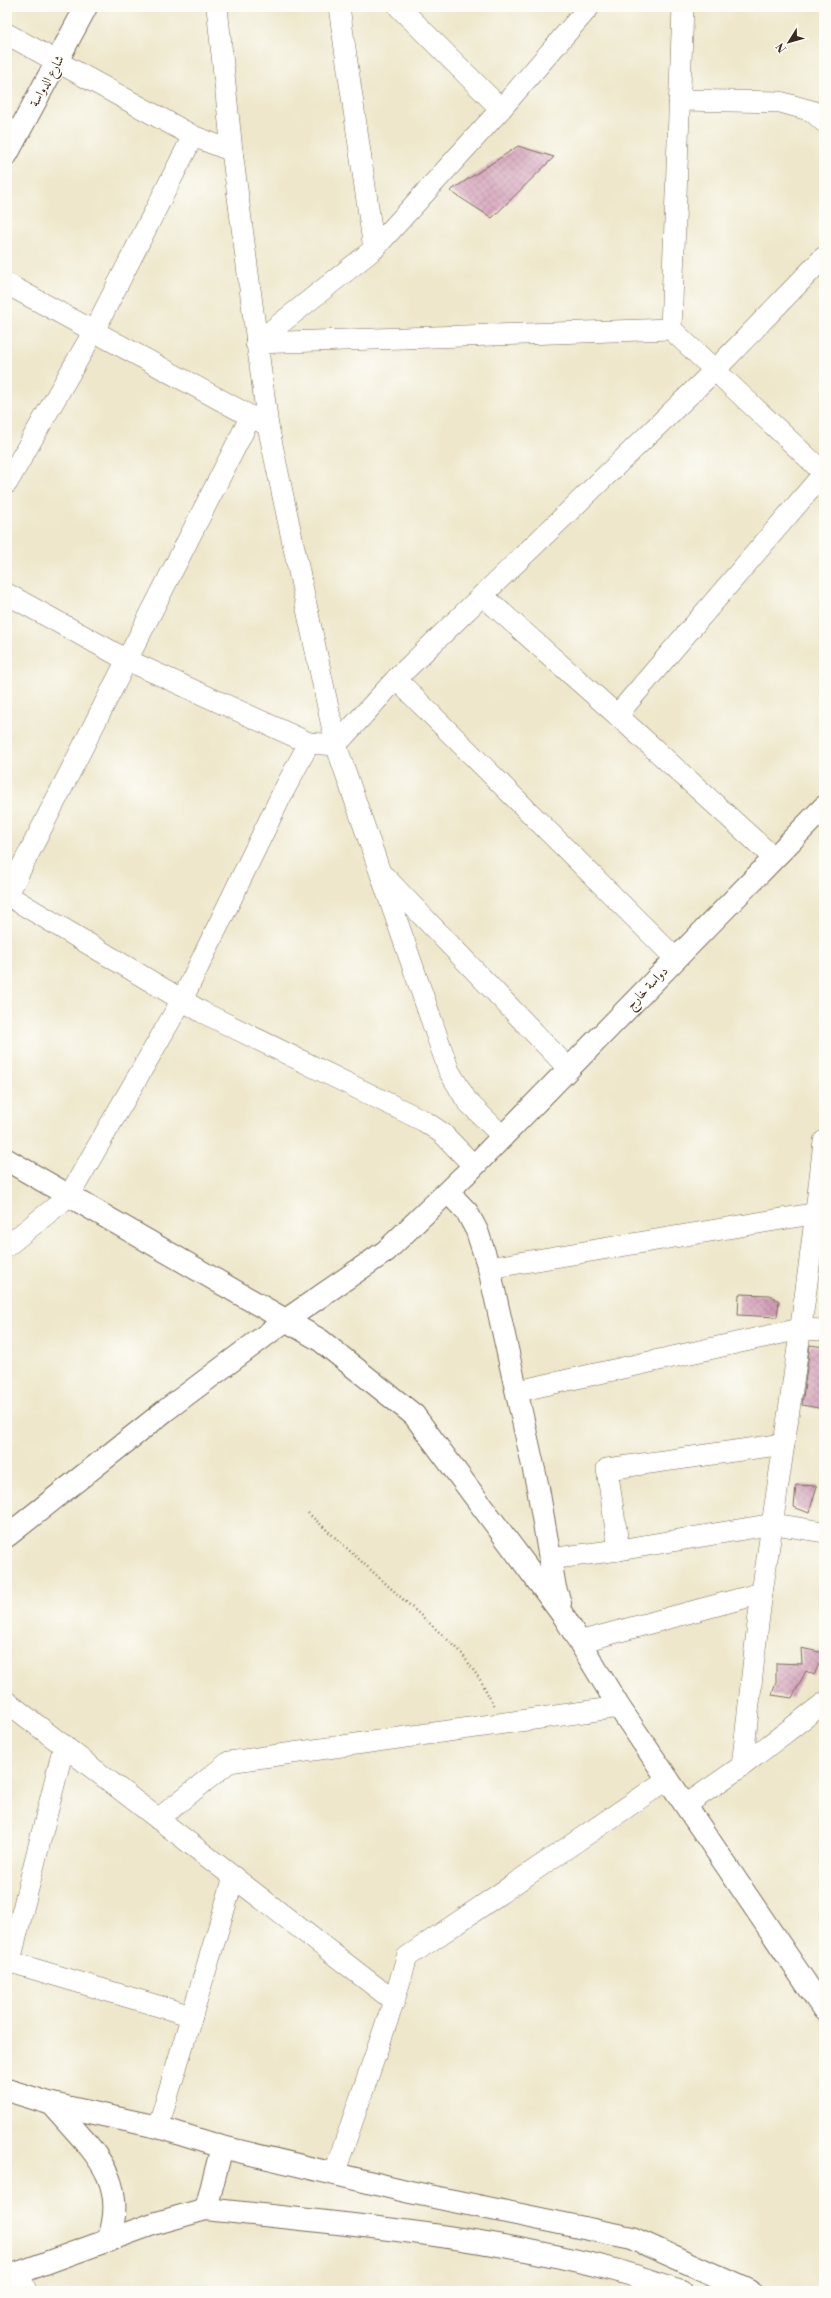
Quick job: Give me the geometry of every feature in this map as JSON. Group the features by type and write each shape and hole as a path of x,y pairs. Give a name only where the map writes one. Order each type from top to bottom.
{"street":[{"name":"شارع الدواسة","path":"7,154 58,62 86,7"},
{"path":"217,7 232,151 256,343 259,422 336,745 449,1071 467,1102 503,1137"},
{"path":"338,7 374,249"},
{"path":"399,7 501,109"},
{"path":"256,343 374,249 501,109 589,7"},
{"path":"671,330 683,7"},
{"path":"7,34 193,136 232,151"},
{"path":"680,100 780,102 812,112 824,122"},
{"path":"7,483 94,331 193,136"},
{"path":"336,745 396,679 715,370 824,257"},
{"path":"7,284 259,422"},
{"path":"256,343 671,330 824,473 617,715"},
{"path":"259,422 127,660 7,895 202,1012 424,1121 442,1133 473,1168"},
{"path":"7,594 127,660 309,743 336,745"},
{"path":"482,595 774,858"},
{"path":"396,679 676,959"},
{"path":"7,1246 69,1196 182,1000 283,792 309,743"},
{"name":"دواسة خارج","path":"7,1536 166,1410 286,1320 386,1251 473,1168 824,807"},
{"path":"381,872 569,1069"},
{"path":"742,1766 762,1593 774,1524 800,1329 820,1212 824,1141"},
{"path":"7,1160 320,1340 414,1415 565,1618 619,1707 824,2010"},
{"path":"448,1192 467,1212 477,1231 489,1268 518,1391 538,1488 555,1588 565,1618"},
{"path":"489,1268 820,1212"},
{"path":"518,1391 800,1329 824,1330"},
{"path":"619,1550 607,1469 784,1444"},
{"path":"549,1559 619,1550 774,1524 824,1532"},
{"path":"579,1642 762,1593"},
{"path":"7,1702 394,2001"},
{"path":"686,1805 742,1766 824,1703"},
{"path":"158,1819 229,1762 502,1722 619,1707"},
{"path":"64,1746 8,1961 192,2016"},
{"path":"334,2174 394,2001 406,1957 668,1779"},
{"path":"158,2127 234,1877"},
{"path":"7,2090 52,2104 158,2127 222,2147 410,2192 632,2238 750,2291"},
{"path":"52,2104 104,2166 111,2180 116,2211 108,2241"},
{"path":"206,2209 222,2147"},
{"path":"17,2280 108,2241 153,2224 206,2209 412,2232 536,2252 616,2270 681,2291"}],"path":[{"path":"308,1513 460,1650 481,1682 502,1722"}],"building":[{"path":"518,146 554,157 492,218 450,191"},
{"path":"739,1294 770,1295 779,1301 777,1317 738,1315"},
{"path":"810,1345 824,1347 824,1409 802,1405"},
{"path":"796,1485 817,1486 809,1513 794,1507"},
{"path":"801,1648 824,1653 814,1675 806,1671 792,1698 772,1695 776,1682 776,1663 802,1664"}]}
